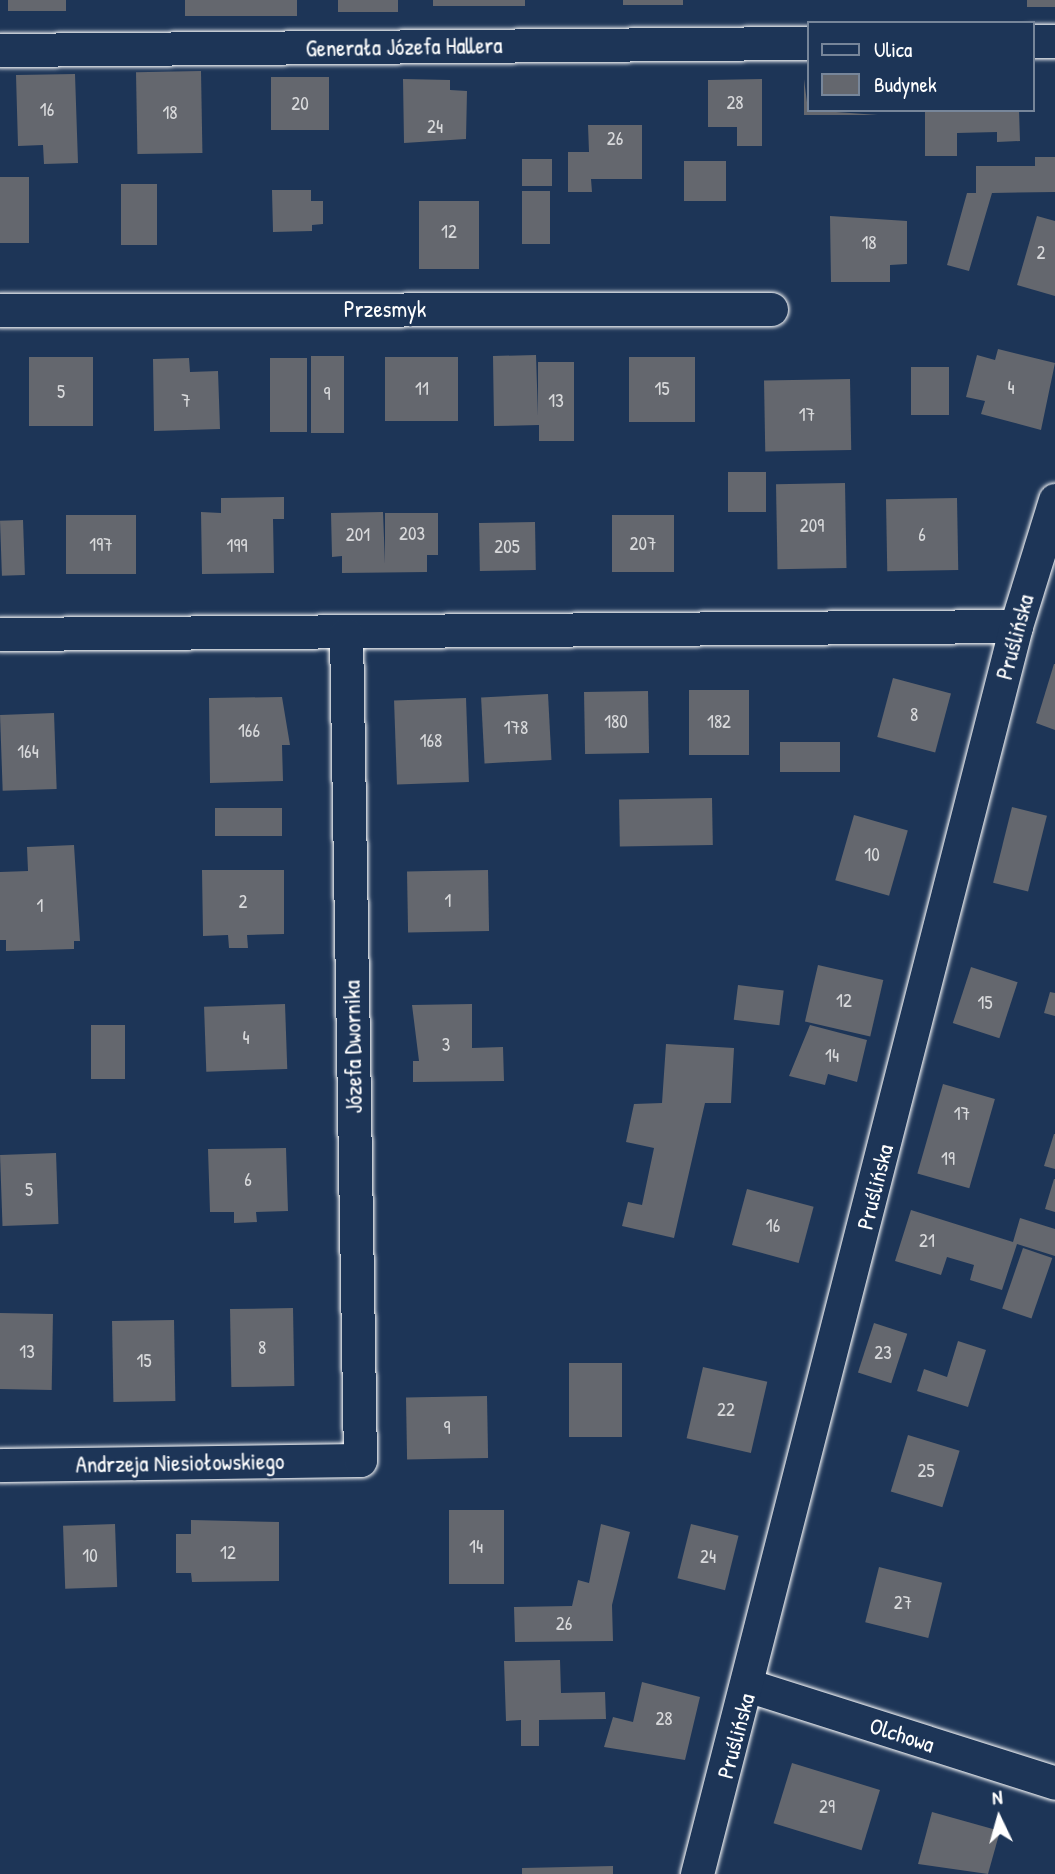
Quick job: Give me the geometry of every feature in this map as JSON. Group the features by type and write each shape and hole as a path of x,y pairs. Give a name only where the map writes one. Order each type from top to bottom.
{"street":[{"path":"1034,41 1055,41"},
{"name":"Generała Józefa Hallera","path":"0,50 806,43"},
{"name":"Przesmyk","path":"0,310 771,309"},
{"name":"Pruślińska","path":"698,1874 750,1686 1016,626 1044,578 1055,500"},
{"path":"0,634 346,634 1016,626"},
{"name":"Józefa Dwornika","path":"346,634 360,1460"},
{"name":"Andrzeja Niesiołowskiego","path":"0,1465 360,1460"},
{"name":"Olchowa","path":"750,1686 1055,1783"}],"building":[{"path":"8,0 66,0 66,11 8,11"},
{"path":"185,0 297,0 297,16 185,16"},
{"path":"338,0 398,0 398,12 338,12"},
{"path":"433,0 525,0 525,6 433,6"},
{"path":"623,0 683,0 683,5 623,5"},
{"path":"1027,0 1055,0 1055,7 1027,7"},
{"path":"201,71 202,153 137,154 136,72"},
{"path":"75,74 78,163 44,164 43,145 18,146 16,75"},
{"path":"271,77 329,77 329,130 271,130"},
{"path":"403,79 450,80 450,90 467,91 466,139 404,143"},
{"path":"762,79 762,146 737,146 737,127 708,127 708,80"},
{"path":"804,79 806,112 878,115 804,115"},
{"path":"925,112 1019,112 1020,141 997,142 997,132 957,133 957,156 925,156"},
{"path":"588,125 642,125 642,179 591,179 592,192 568,192 568,152 589,152"},
{"path":"1035,157 1055,157 1055,192 992,193 969,271 947,265 967,193 976,193 976,166 1035,166"},
{"path":"522,159 552,159 552,186 522,186"},
{"path":"684,161 726,161 726,201 684,201"},
{"path":"0,177 29,177 29,243 0,243"},
{"path":"121,184 157,184 157,245 121,245"},
{"path":"272,190 311,190 311,201 323,201 323,224 312,225 312,231 273,232"},
{"path":"522,191 550,191 550,244 522,244"},
{"path":"419,201 479,201 479,269 419,269"},
{"path":"830,216 907,221 907,264 890,265 890,282 831,282"},
{"path":"1037,216 1055,221 1055,296 1017,285"},
{"path":"998,349 1055,363 1041,430 981,414 985,401 966,397 977,355 995,360"},
{"path":"536,355 538,416 538,362 574,362 574,441 539,441 539,425 494,426 493,356"},
{"path":"311,356 344,356 344,433 311,433"},
{"path":"29,357 93,357 93,426 29,426"},
{"path":"385,357 458,357 458,421 385,421"},
{"path":"629,357 695,357 695,422 629,422"},
{"path":"189,358 190,372 218,371 220,429 154,431 153,359"},
{"path":"270,358 307,358 307,432 270,432"},
{"path":"911,367 949,367 949,415 911,415"},
{"path":"850,379 851,450 765,451 764,381"},
{"path":"728,472 766,472 766,512 728,512"},
{"path":"845,483 846,568 777,569 776,484"},
{"path":"284,497 284,519 273,519 274,573 202,574 201,512 221,513 221,498"},
{"path":"957,498 958,570 887,571 886,499"},
{"path":"383,512 385,564 385,513 438,513 438,555 427,555 427,572 342,573 342,556 332,557 331,513"},
{"path":"66,515 136,515 136,574 66,574"},
{"path":"612,515 674,515 674,572 612,572"},
{"path":"23,520 25,575 2,576 0,521"},
{"path":"535,522 536,570 480,571 479,523"},
{"path":"1055,664 1055,730 1036,723"},
{"path":"893,678 951,694 935,752 877,737"},
{"path":"689,690 749,690 749,755 689,755"},
{"path":"648,691 649,753 585,754 584,692"},
{"path":"548,694 551,760 485,763 481,698"},
{"path":"282,697 290,745 282,745 283,781 210,783 209,698"},
{"path":"466,698 469,782 397,784 394,701"},
{"path":"54,713 57,789 3,791 0,715"},
{"path":"780,742 840,742 840,772 780,772"},
{"path":"712,798 713,845 620,847 619,800"},
{"path":"1012,807 1047,816 1028,891 993,883"},
{"path":"215,808 282,808 282,836 215,836"},
{"path":"854,815 908,830 889,896 835,880"},
{"path":"74,845 80,941 74,941 74,949 6,951 6,940 0,940 0,872 28,871 27,847"},
{"path":"202,870 284,870 284,934 247,935 248,948 229,948 228,935 203,936"},
{"path":"488,870 489,931 408,932 407,871"},
{"path":"818,965 883,980 870,1037 805,1022"},
{"path":"971,967 1018,982 999,1038 953,1023"},
{"path":"738,985 784,991 779,1025 734,1020"},
{"path":"1050,992 1055,993 1055,1016 1044,1013"},
{"path":"285,1004 287,1069 206,1072 204,1007"},
{"path":"472,1004 472,1048 503,1047 504,1081 413,1082 413,1061 419,1061 412,1005"},
{"path":"91,1025 125,1025 125,1079 91,1079"},
{"path":"810,1025 867,1040 857,1082 828,1074 825,1085 789,1076"},
{"path":"666,1044 734,1048 731,1103 705,1103 674,1238 622,1226 628,1202 642,1205 654,1148 626,1142 634,1104 662,1103"},
{"path":"943,1084 995,1099 969,1188 917,1173"},
{"path":"1055,1134 1055,1169 1044,1166"},
{"path":"286,1148 288,1211 256,1212 257,1222 234,1223 234,1212 210,1212 208,1149"},
{"path":"56,1153 58,1224 3,1226 0,1155"},
{"path":"1055,1179 1055,1212 1045,1209"},
{"path":"747,1189 814,1207 799,1263 732,1245"},
{"path":"911,1210 1013,1242 1020,1218 1055,1229 1055,1256 1017,1244 1002,1290 970,1280 974,1265 947,1257 941,1275 895,1261"},
{"path":"1023,1248 1052,1258 1031,1319 1002,1309"},
{"path":"293,1308 294,1386 231,1387 230,1309"},
{"path":"0,1313 53,1314 52,1390 0,1389"},
{"path":"174,1320 175,1401 113,1402 112,1321"},
{"path":"874,1323 907,1334 891,1383 858,1372"},
{"path":"958,1341 986,1350 968,1407 917,1391 924,1369 947,1377"},
{"path":"569,1363 622,1363 622,1437 569,1437"},
{"path":"703,1367 767,1382 751,1453 687,1438"},
{"path":"487,1396 488,1458 407,1459 406,1397"},
{"path":"908,1435 960,1451 942,1507 891,1491"},
{"path":"449,1510 504,1510 504,1584 449,1584"},
{"path":"191,1520 279,1522 279,1581 192,1582 191,1573 176,1573 176,1534 191,1534"},
{"path":"115,1524 117,1587 65,1589 63,1526"},
{"path":"601,1524 630,1532 612,1605 613,1641 515,1642 514,1607 572,1606 578,1580 589,1583"},
{"path":"691,1524 739,1536 725,1590 677,1578"},
{"path":"879,1567 942,1583 928,1638 865,1622"},
{"path":"560,1660 561,1693 605,1692 606,1719 539,1720 539,1746 521,1746 521,1720 506,1721 504,1661"},
{"path":"642,1682 700,1697 685,1760 604,1747 613,1717 633,1722"},
{"path":"792,1763 880,1790 862,1850 774,1823"},
{"path":"932,1812 1000,1831 988,1874 918,1864"},
{"path":"613,1866 613,1874 522,1874 522,1868"}]}
